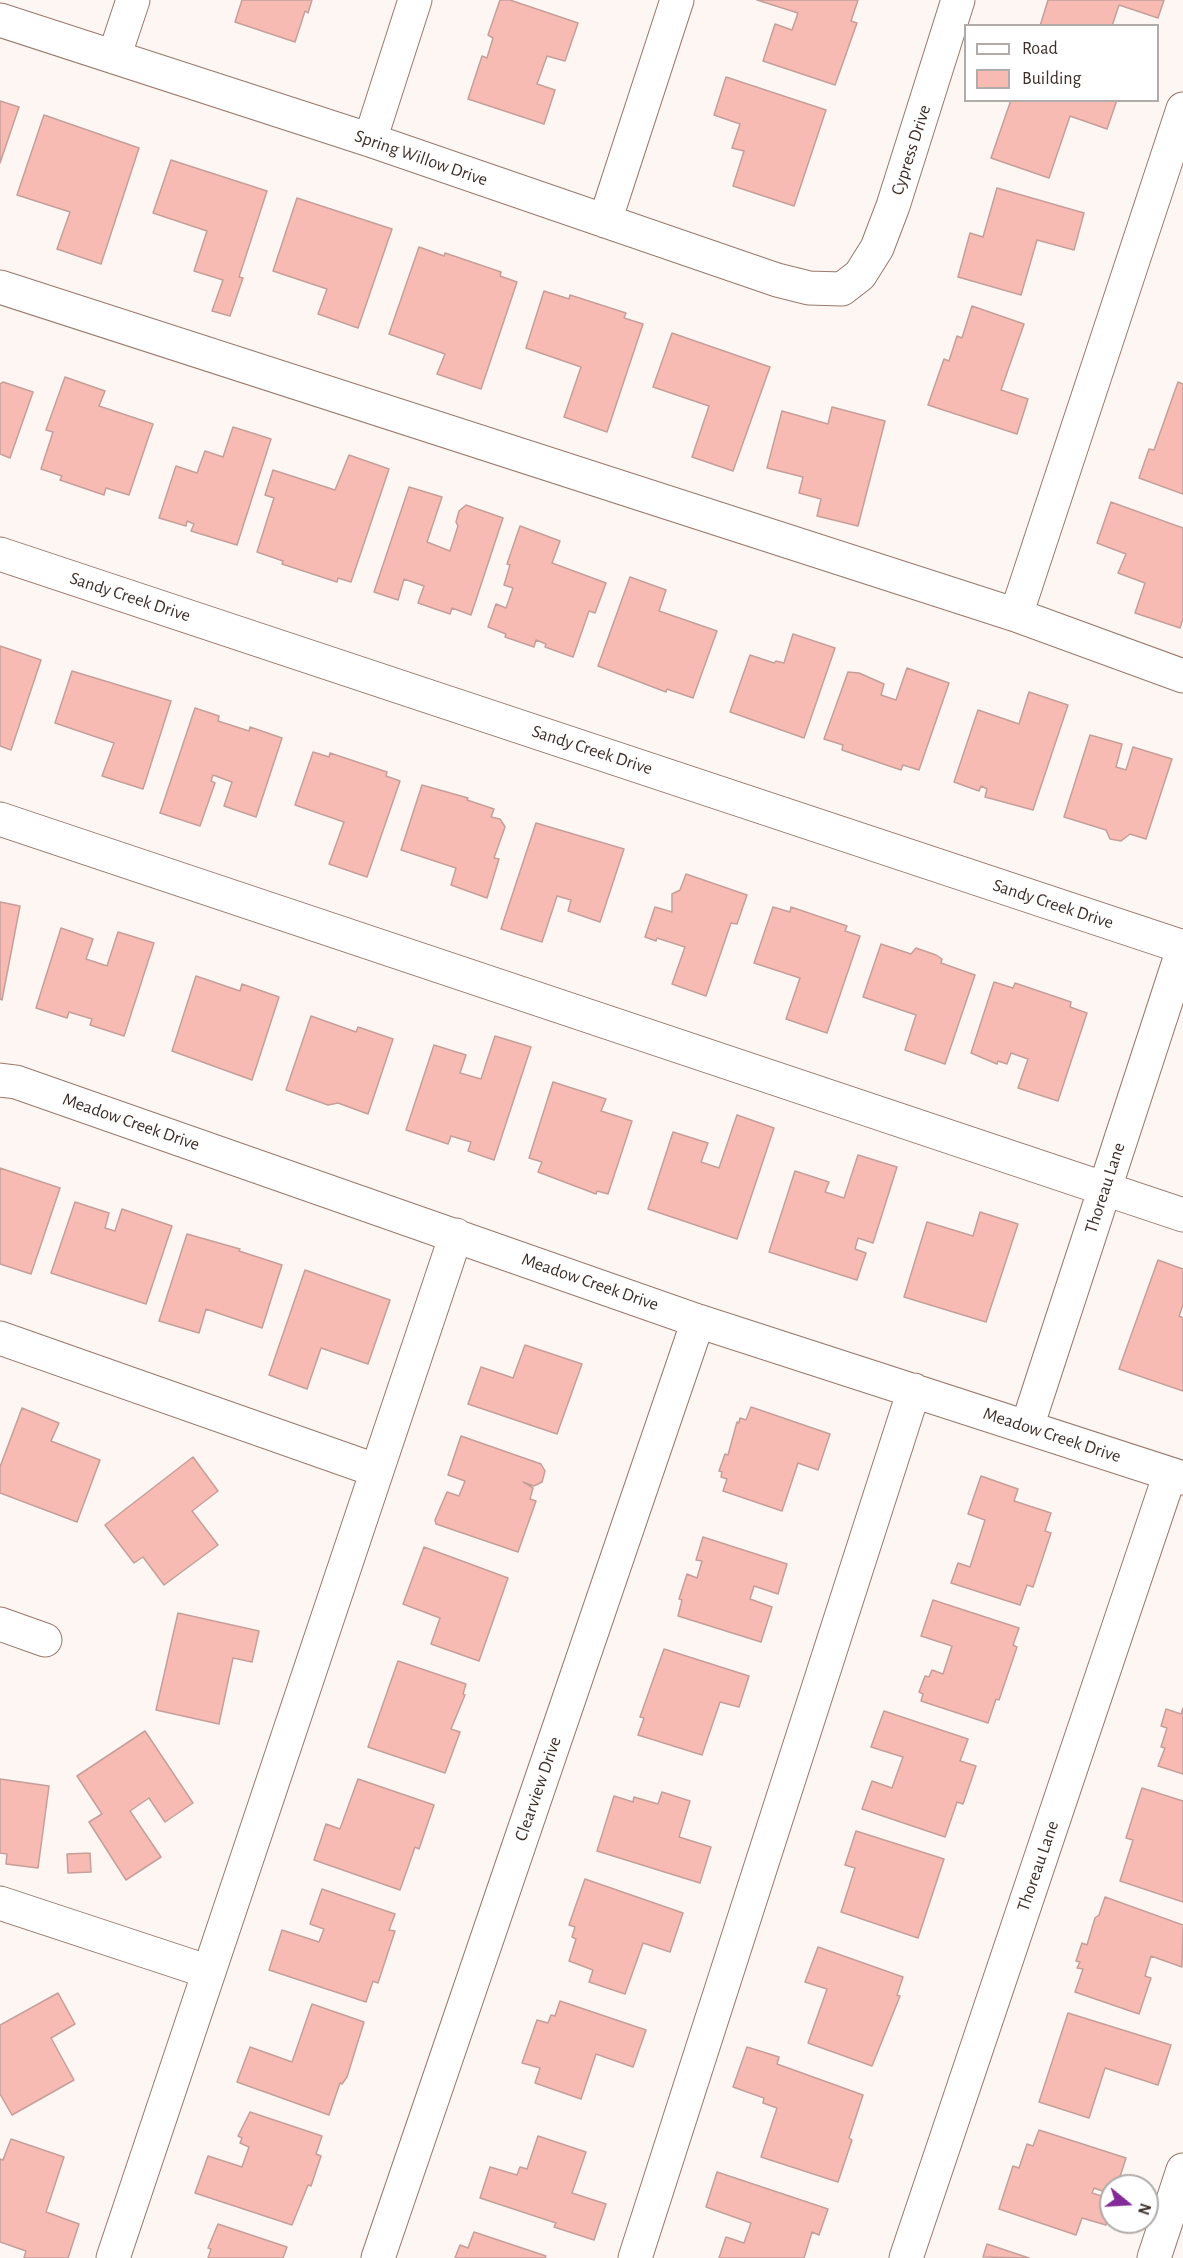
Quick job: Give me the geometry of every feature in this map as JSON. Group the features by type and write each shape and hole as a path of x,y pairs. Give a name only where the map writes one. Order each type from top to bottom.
{"street":[{"path":"114,57 133,0"},
{"path":"370,140 415,0"},
{"path":"605,221 677,0"},
{"name":"Cypress Drive","path":"842,289 860,275 885,227 958,0"},
{"name":"Spring Willow Drive","path":"0,20 370,140 777,280 809,288 842,289"},
{"path":"1016,615 1183,109"},
{"path":"0,287 1016,615 1183,676"},
{"name":"Sandy Creek Drive","path":"0,554 1183,948"},
{"path":"0,819 1183,1215"},
{"name":"Thoreau Lane","path":"1027,1427 1183,948"},
{"name":"Meadow Creek Drive","path":"0,1080 16,1082 698,1321 1177,1476"},
{"path":"113,2258 375,1470 456,1235"},
{"name":"Clearview Drive","path":"378,2258 698,1321"},
{"path":"0,1338 375,1470"},
{"path":"635,2258 914,1390"},
{"name":"Thoreau Lane","path":"906,2258 1177,1476"},
{"path":"0,1624 45,1640"},
{"path":"0,1903 209,1972"},
{"path":"1154,2258 1183,2170"}],"building":[{"path":"242,0 312,0 308,13 305,11 295,42 235,22"},
{"path":"500,0 510,0 578,23 565,61 547,56 537,84 555,90 544,124 468,99 482,56 487,58 493,38 488,35"},
{"path":"757,0 858,0 851,21 857,23 835,85 763,61 775,24 792,30 798,13"},
{"path":"1048,0 1164,0 1158,18 1119,5 1113,24 1041,24"},
{"path":"726,77 826,110 794,206 733,186 744,151 732,148 740,124 714,115"},
{"path":"0,101 19,107 0,163"},
{"path":"1010,102 1116,102 1107,129 1070,116 1049,178 991,158"},
{"path":"44,115 139,148 101,264 57,249 70,212 17,195"},
{"path":"171,160 267,191 239,277 243,278 230,316 212,311 223,280 194,271 207,231 153,213"},
{"path":"997,188 1084,213 1074,250 1037,240 1021,295 958,277 970,233 983,237"},
{"path":"297,198 392,229 358,328 318,314 327,289 273,271"},
{"path":"419,247 444,256 445,253 501,272 500,276 517,282 481,389 437,374 445,354 389,334"},
{"path":"544,291 569,299 570,295 626,313 624,318 643,324 607,432 564,417 581,367 526,348"},
{"path":"972,306 1024,324 1001,390 1028,399 1017,434 928,405 944,359 949,361 957,336 962,338"},
{"path":"672,333 770,367 733,471 692,457 709,406 653,387"},
{"path":"65,377 105,391 99,406 153,424 129,495 106,488 104,495 60,480 62,476 41,469 53,432 46,430"},
{"path":"3,382 33,392 10,458 0,454 0,384"},
{"path":"1178,382 1183,384 1183,494 1139,478 1149,449 1154,450"},
{"path":"832,407 885,421 858,526 817,516 821,499 799,493 803,477 767,468 782,411 828,424"},
{"path":"233,427 271,439 237,545 191,531 194,524 187,521 186,526 159,518 176,466 197,473 205,451 223,457"},
{"path":"349,455 389,469 351,582 338,578 337,582 282,564 283,561 257,552 274,498 265,495 273,470 335,490"},
{"path":"409,487 442,497 427,542 450,551 458,526 456,522 459,511 466,505 503,518 471,615 452,608 450,614 418,603 424,586 404,579 398,600 374,592"},
{"path":"1111,502 1183,528 1183,619 1180,628 1135,613 1145,583 1118,573 1126,554 1097,543"},
{"path":"520,526 560,541 552,563 606,583 595,613 589,611 573,657 545,647 546,644 536,640 534,647 505,637 506,634 488,627 496,604 506,608 513,588 504,585 510,565 507,564"},
{"path":"630,577 666,590 659,611 717,631 693,698 667,689 666,692 598,666"},
{"path":"793,634 835,648 804,738 730,712 750,655 774,663 776,661 784,663"},
{"path":"0,646 41,660 11,750 0,746"},
{"path":"907,668 949,683 919,770 903,765 901,770 842,750 843,745 824,739 848,672 859,673 884,684 881,695 896,700"},
{"path":"72,671 171,701 143,789 102,776 114,743 55,723"},
{"path":"1029,692 1068,705 1033,810 985,797 987,789 981,786 979,791 954,782 978,710 1019,724"},
{"path":"195,708 219,716 218,721 249,731 250,727 282,738 256,817 224,806 232,782 213,775 211,781 215,783 200,826 160,813"},
{"path":"1090,735 1122,744 1116,767 1126,770 1133,747 1172,759 1146,839 1130,834 1121,841 1110,839 1106,830 1064,817"},
{"path":"313,752 329,757 330,753 387,772 386,776 400,781 367,877 329,864 344,822 295,805"},
{"path":"422,785 468,798 467,800 494,809 491,817 500,819 505,827 494,858 499,859 487,898 451,885 456,868 401,850"},
{"path":"536,823 624,849 600,922 568,911 571,900 557,896 542,942 501,929"},
{"path":"686,874 747,895 737,924 731,923 706,996 672,984 685,947 657,938 656,941 645,937 655,907 672,912 672,894 680,890"},
{"path":"0,902 20,906 2,1000 0,999"},
{"path":"773,907 790,912 791,907 847,926 845,931 860,936 827,1033 786,1019 800,978 754,963"},
{"path":"61,928 93,939 86,959 107,966 118,932 154,943 124,1036 90,1025 92,1019 69,1012 67,1018 36,1008"},
{"path":"881,944 911,954 916,948 936,955 942,959 941,963 975,975 945,1064 905,1050 916,1015 863,997"},
{"path":"196,976 240,991 242,984 279,997 252,1080 172,1051"},
{"path":"994,982 1013,988 1015,983 1071,1002 1070,1007 1087,1013 1058,1101 1018,1088 1028,1059 1011,1053 1007,1064 998,1061 997,1064 971,1053"},
{"path":"311,1016 356,1032 358,1027 393,1039 368,1114 338,1103 328,1105 286,1090"},
{"path":"495,1036 531,1047 494,1160 468,1151 471,1142 451,1136 448,1144 406,1130 434,1045 466,1055 460,1073 481,1079"},
{"path":"553,1082 606,1099 601,1111 632,1121 608,1194 597,1191 596,1194 538,1172 542,1162 529,1158"},
{"path":"737,1115 774,1128 737,1239 648,1209 673,1132 708,1143 701,1162 719,1168"},
{"path":"858,1155 897,1167 873,1243 858,1238 855,1249 866,1253 857,1280 769,1252 795,1171 829,1182 825,1192 844,1198"},
{"path":"0,1168 60,1188 31,1274 0,1264"},
{"path":"75,1202 109,1213 105,1228 115,1231 122,1209 172,1226 146,1304 51,1273"},
{"path":"980,1212 1018,1224 986,1322 904,1297 927,1222 973,1236"},
{"path":"187,1234 240,1249 239,1251 282,1265 262,1328 206,1309 199,1333 159,1321"},
{"path":"1158,1260 1183,1269 1183,1305 1179,1316 1183,1318 1183,1391 1119,1369"},
{"path":"305,1270 390,1300 368,1364 321,1348 307,1389 269,1375"},
{"path":"525,1345 582,1364 557,1434 468,1404 481,1367 513,1378"},
{"path":"751,1407 830,1434 818,1470 798,1463 782,1511 723,1491 727,1479 721,1477 722,1472 719,1471 725,1454 728,1455 737,1422 739,1423 740,1418 746,1420"},
{"path":"22,1408 59,1423 51,1441 100,1460 77,1522 0,1493 0,1467"},
{"path":"461,1436 541,1464 545,1471 542,1482 534,1486 523,1482 533,1488 530,1499 536,1501 518,1552 436,1524 435,1520 447,1492 459,1496 465,1481 448,1475"},
{"path":"193,1457 218,1491 192,1511 218,1545 164,1585 143,1557 134,1563 105,1525"},
{"path":"981,1476 1018,1489 1014,1501 1051,1513 1045,1531 1051,1533 1033,1587 1027,1585 1020,1605 951,1583 958,1563 970,1567 985,1520 968,1514"},
{"path":"703,1537 787,1564 778,1594 754,1586 750,1599 772,1607 761,1642 678,1616 682,1600 679,1599 687,1574 697,1578 702,1561 696,1560"},
{"path":"424,1547 508,1578 479,1661 431,1644 440,1618 403,1604"},
{"path":"933,1600 1019,1628 1013,1645 1017,1647 999,1700 996,1699 988,1723 921,1701 923,1694 919,1692 925,1676 929,1677 932,1670 943,1674 952,1646 921,1636"},
{"path":"178,1613 259,1631 252,1662 233,1658 219,1724 156,1710"},
{"path":"664,1649 749,1676 739,1707 720,1702 702,1755 638,1735 644,1718 640,1717"},
{"path":"398,1661 466,1684 463,1694 465,1695 451,1729 460,1732 445,1773 368,1747"},
{"path":"1183,1708 1183,1774 1158,1766 1165,1748 1161,1747 1167,1728 1161,1726 1166,1709 1181,1714"},
{"path":"884,1711 968,1739 960,1761 976,1766 963,1804 957,1802 945,1837 862,1809 872,1781 892,1788 903,1757 871,1747"},
{"path":"145,1731 193,1803 165,1822 149,1798 130,1811 161,1857 126,1880 89,1822 102,1814 77,1776"},
{"path":"0,1779 49,1786 38,1868 6,1864 7,1854 0,1853"},
{"path":"358,1779 434,1805 419,1849 415,1847 400,1890 314,1860 326,1824 340,1829"},
{"path":"1142,1788 1183,1801 1183,1902 1120,1881 1133,1840 1126,1838"},
{"path":"662,1792 690,1801 679,1837 711,1847 700,1883 597,1851 614,1796 633,1802 634,1797 658,1804"},
{"path":"856,1831 944,1859 918,1938 841,1912 855,1868 845,1865"},
{"path":"90,1853 91,1872 68,1873 67,1854"},
{"path":"585,1879 683,1913 670,1952 643,1943 625,1994 589,1982 593,1970 569,1961 576,1939 572,1937 575,1927 569,1925"},
{"path":"322,1889 395,1914 389,1930 395,1931 378,1983 373,1981 366,2002 269,1970 282,1930 319,1942 324,1929 310,1924"},
{"path":"1105,1897 1183,1925 1182,1967 1151,1956 1145,1976 1151,1978 1139,2014 1075,1992 1083,1969 1077,1968 1080,1962 1076,1961 1082,1943 1087,1945 1095,1918 1099,1915"},
{"path":"818,1947 903,1977 897,1995 900,1996 872,2066 808,2043 827,1989 805,1982"},
{"path":"58,1993 75,2024 51,2038 74,2080 12,2115 0,2094 0,2025"},
{"path":"560,2001 646,2030 633,2067 596,2054 581,2099 535,2083 540,2068 522,2063 537,2020 548,2023 551,2015 555,2016"},
{"path":"312,2004 364,2022 347,2077 342,2084 340,2083 329,2115 237,2082 250,2047 292,2062"},
{"path":"1068,2013 1171,2045 1158,2085 1105,2068 1089,2118 1039,2102"},
{"path":"747,2047 779,2057 777,2064 863,2095 849,2138 852,2140 838,2182 761,2157 777,2108 763,2103 764,2098 733,2087"},
{"path":"250,2112 322,2136 316,2154 321,2156 311,2186 308,2185 292,2225 195,2193 208,2156 242,2167 249,2147 240,2143 242,2138 238,2136"},
{"path":"1039,2130 1126,2158 1121,2174 1099,2174 1099,2190 1094,2188 1092,2193 1099,2195 1099,2223 1082,2218 1076,2235 999,2209 1013,2166 1019,2168 1027,2144 1033,2146"},
{"path":"538,2136 586,2152 572,2193 606,2204 594,2240 554,2227 556,2223 480,2198 490,2167 517,2175 520,2167 527,2169"},
{"path":"11,2139 64,2157 46,2212 79,2224 68,2258 24,2258 26,2251 0,2242 0,2159 3,2160"},
{"path":"717,2172 828,2209 819,2235 812,2232 804,2258 719,2258 726,2237 744,2243 751,2223 706,2207"},
{"path":"218,2224 287,2247 283,2258 208,2258 211,2249 208,2248"},
{"path":"474,2232 546,2256 545,2258 455,2258 460,2245 468,2248"},
{"path":"987,2244 1029,2258 983,2257"}]}
